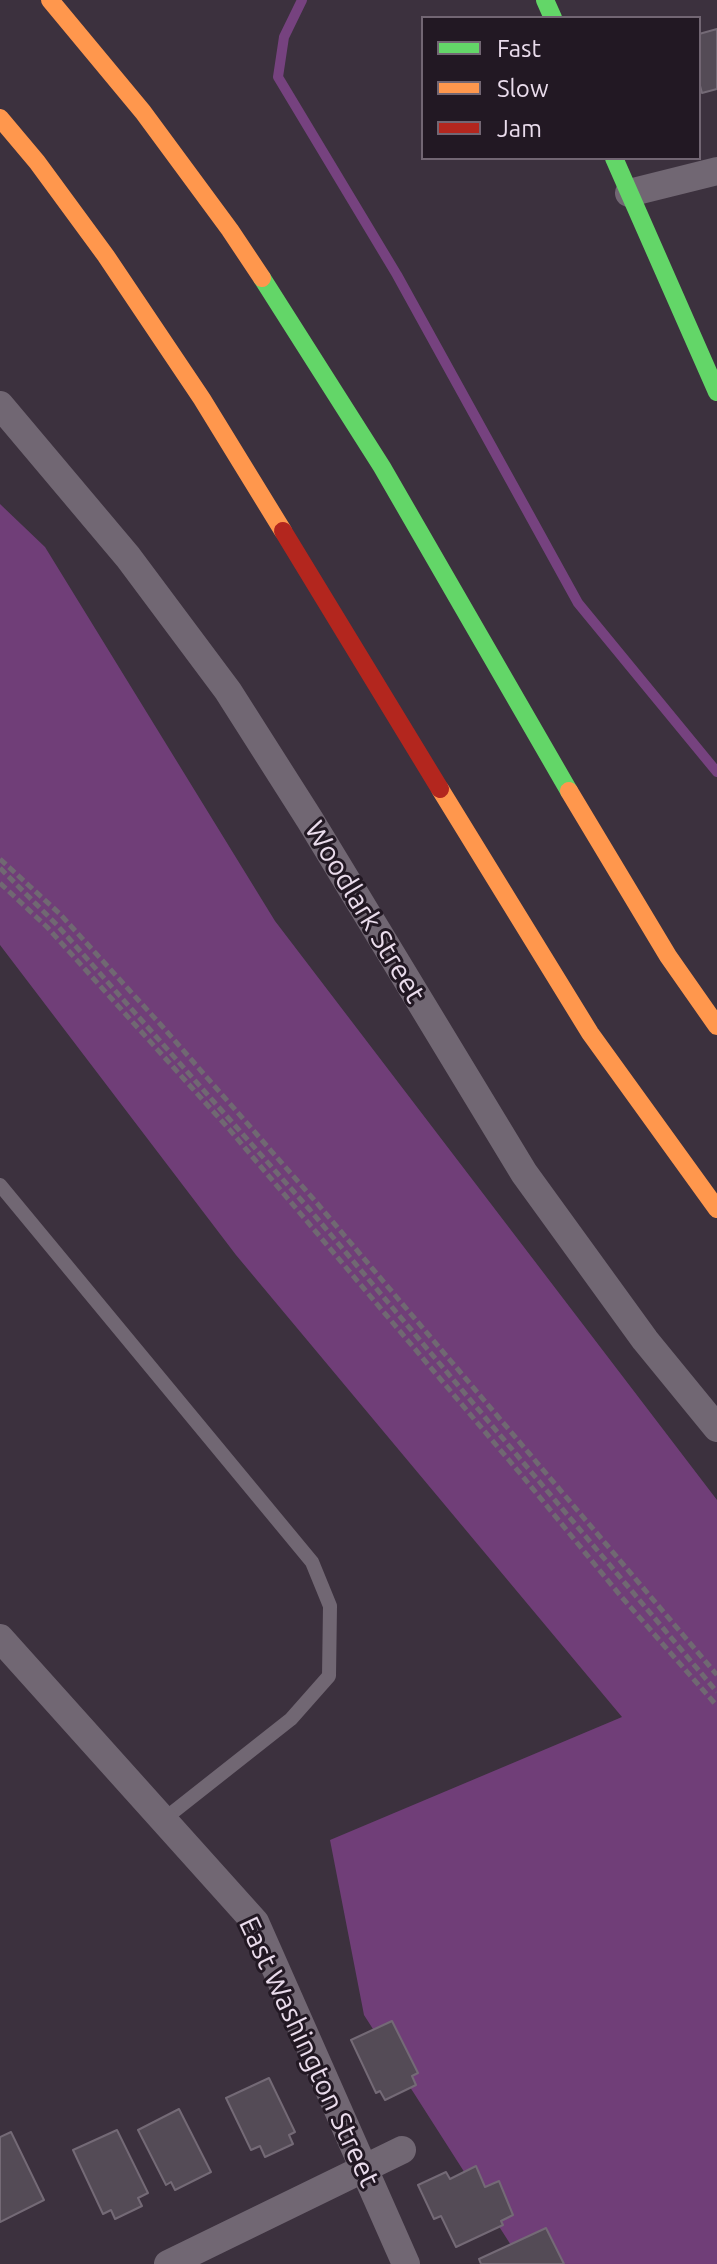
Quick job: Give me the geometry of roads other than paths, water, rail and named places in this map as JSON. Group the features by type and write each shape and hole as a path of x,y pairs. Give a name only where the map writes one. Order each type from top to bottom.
{"main road":[{"path":"50,0 143,112 230,230 309,349 382,467 604,852 668,956 717,1026"},
{"path":"0,118 37,162 106,256 202,399 590,1033 717,1209"},
{"path":"615,160 717,392"}],"street":[{"path":"629,193 717,171"},
{"name":"Woodlark Street","path":"0,405 128,557 228,691 524,1173 645,1340 717,1428"},
{"name":"East Washington Street","path":"0,1638 255,1922 406,2264"},
{"path":"168,2264 402,2150"}],"lane":[{"path":"0,1185 312,1562 330,1606 329,1676 291,1719 163,1820"}],"waterway":[{"path":"302,0 284,37 278,77 397,275 578,603 717,772"}]}
